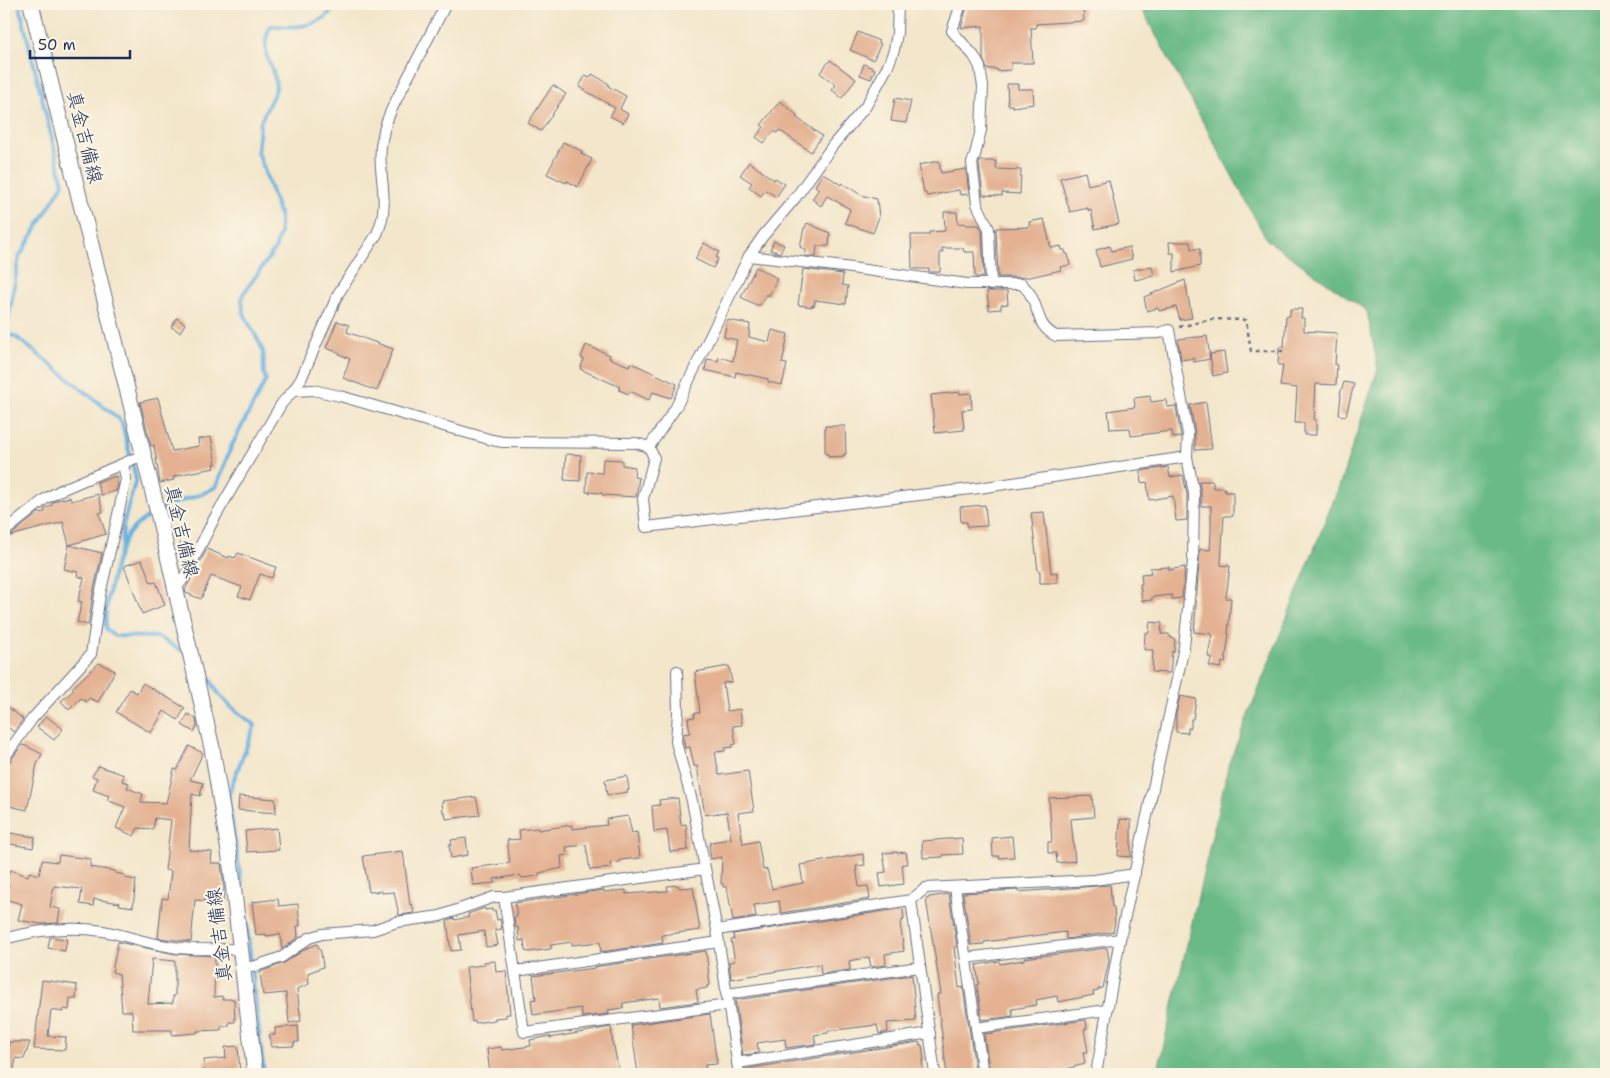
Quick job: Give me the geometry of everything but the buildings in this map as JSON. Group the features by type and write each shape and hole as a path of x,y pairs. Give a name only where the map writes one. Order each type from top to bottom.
{"main road":[{"name":"真金吉備線","path":"31,4 132,460 158,510 196,674 215,766 230,858 240,949 249,967 256,1074"}],"street":[{"path":"175,590 184,578 229,492 282,403 293,391 300,379 338,294 371,244 381,225 384,200 380,162 382,136 389,114 446,4"},
{"path":"649,447 676,407 749,256 762,236 796,197 833,145 866,106 888,66 894,50 897,33 898,4"},
{"path":"961,4 952,31 974,56 980,67 983,86 981,130 972,163 977,204 989,229 991,285"},
{"path":"749,256 967,284 1022,284 1030,294 1040,322 1048,332 1056,336 1159,333 1169,330 1188,434 1187,457 1194,493 1193,551 1184,647 1120,939 1096,1074"},
{"path":"293,391 313,390 340,396 503,442 636,443 649,447 654,458 643,499 646,527 970,489 1187,457"},
{"path":"4,532 45,499 61,490 132,460"},
{"path":"4,758 32,719 91,654 100,595 132,460"},
{"path":"677,671 678,712 676,742 692,801 717,930 738,1074"},
{"path":"249,967 282,957 309,938 322,934 373,930 397,922 440,916 494,898 705,869"},
{"path":"717,930 911,900 926,888 1094,880 1135,874"},
{"path":"955,887 983,1074"},
{"path":"504,897 524,1032 728,1005"},
{"path":"911,900 935,1074"},
{"path":"4,940 35,932 77,929 102,931 192,950 240,949"},
{"path":"966,958 1120,939"},
{"path":"516,970 718,942"},
{"path":"726,994 920,967"},
{"path":"976,1028 1107,1010"},
{"path":"737,1062 930,1033"}],"path":[{"path":"1169,330 1213,319 1246,320 1252,351 1283,351"}],"green space":[{"path":"1139,4 1606,4 1606,1074 1157,1074 1229,763 1340,484 1378,369 1367,311 1267,240"}],"waterway":[{"path":"6,334 19,257 63,184 19,4"},
{"path":"161,510 169,505 202,494 216,487 231,447 266,380 262,349 245,316 242,302 243,294 275,249 280,233 280,216 258,152 260,123 276,89 275,78 266,53 266,39 270,26 289,27 307,25 324,18 336,4"},
{"path":"4,334 14,336 20,340 122,423 136,479 123,525 122,543"},
{"path":"155,513 141,521 130,532 120,551 109,594 106,629 115,636 158,637 186,653"},
{"path":"197,662 204,669 223,699 255,725 232,784 229,802 242,886 264,1074"}]}
